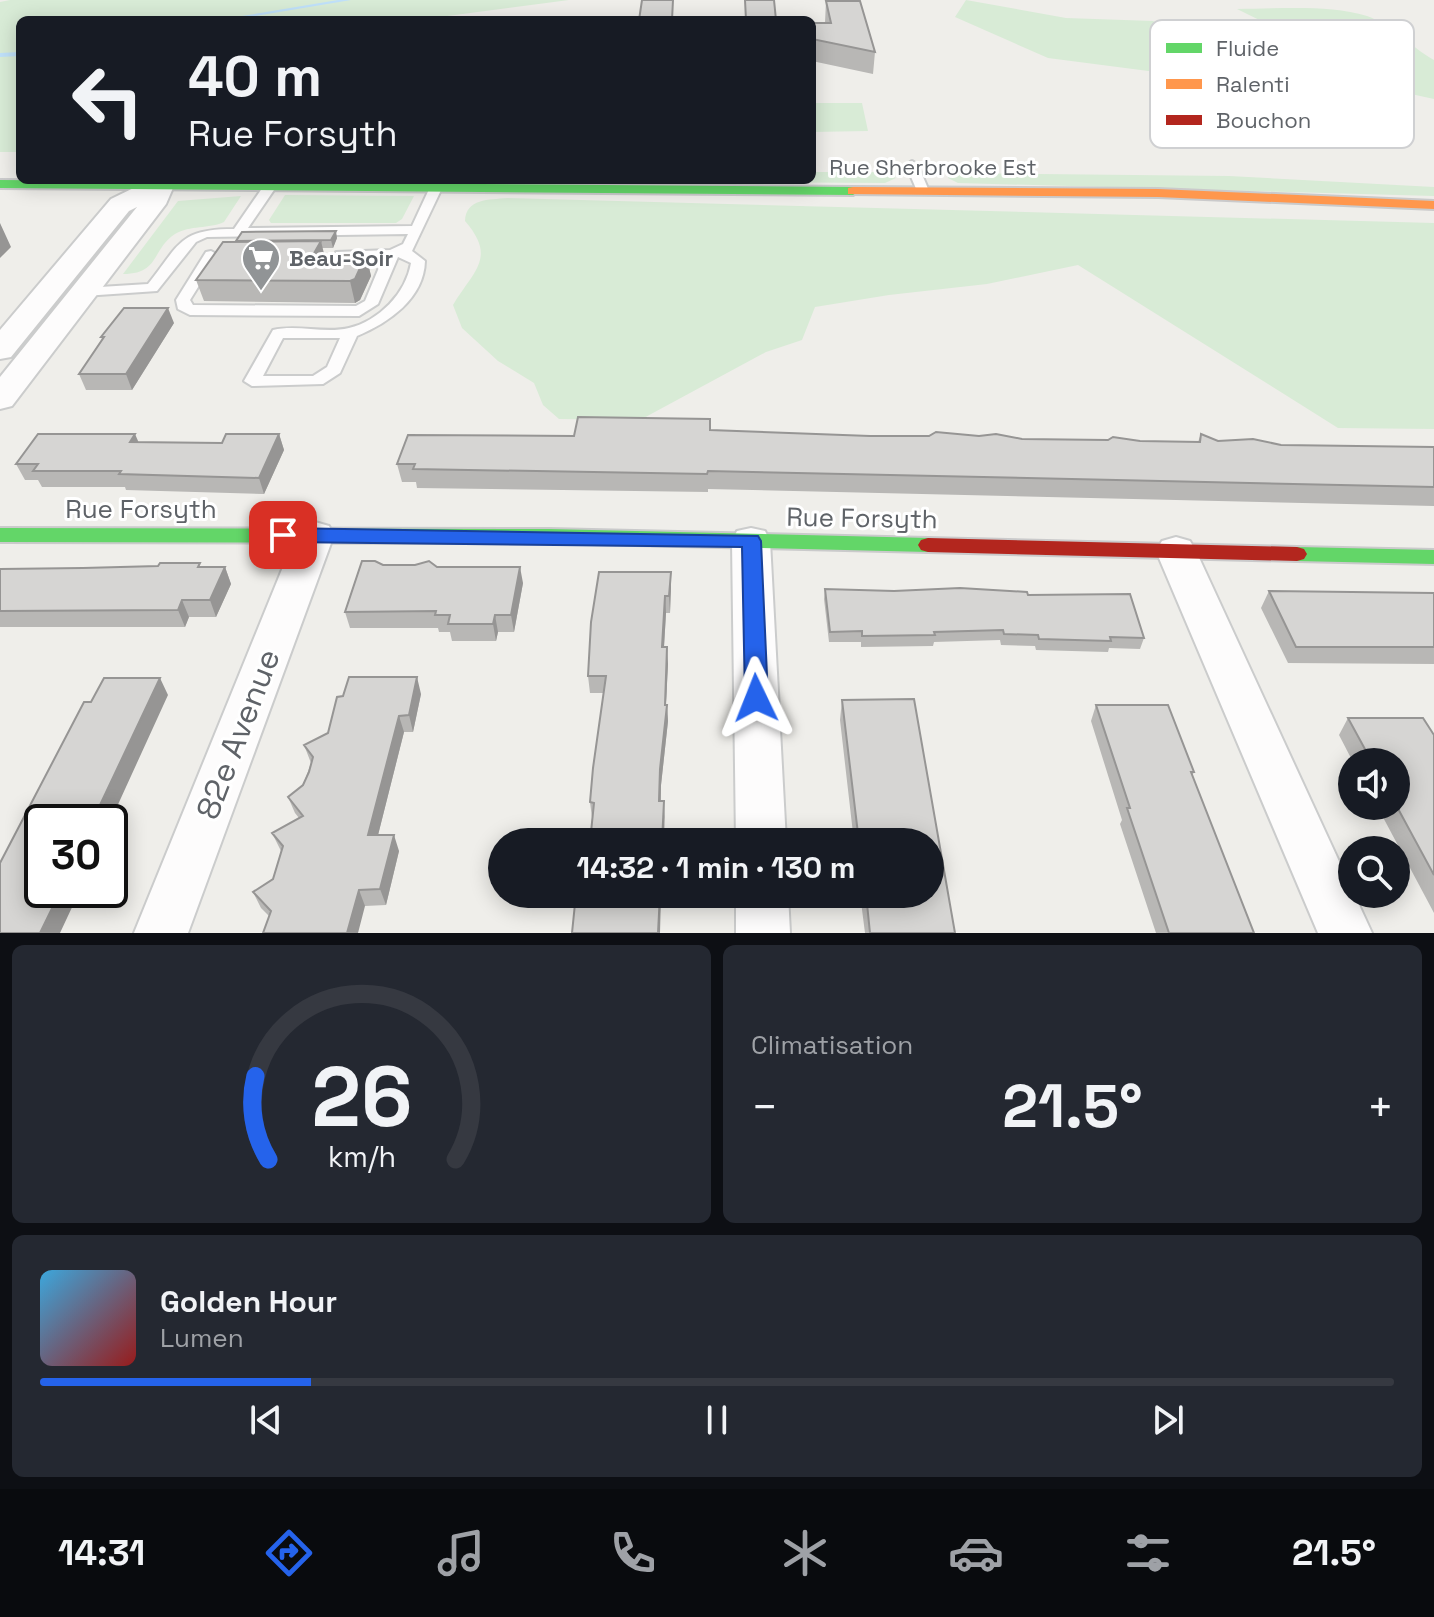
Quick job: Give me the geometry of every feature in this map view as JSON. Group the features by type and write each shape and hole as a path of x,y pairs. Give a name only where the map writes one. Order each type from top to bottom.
{"main road":[{"name":"Rue Sherbrooke Est","path":"188,184 1203,194 1434,205"},
{"name":"Rue Forsyth","path":"0,535 315,535 751,541 1434,557"}],"street":[{"path":"0,350 120,205 159,184"},
{"path":"0,399 130,235 153,204 161,184"},
{"path":"96,234 130,235"},
{"path":"48,293 84,292"},
{"name":"82e Avenue","path":"161,933 315,535"},
{"path":"751,541 761,828"},
{"path":"1176,551 1345,933"},
{"path":"762,908 763,933"}],"lane":[{"path":"913,165 923,191"},
{"path":"239,231 270,187"},
{"path":"179,256 218,255 183,300 183,306 190,310 359,311 371,304 397,253 413,242 436,188"},
{"path":"84,292 152,288 195,236 239,231 417,230"},
{"path":"318,255 397,253 418,261 418,267 400,306 389,316 350,333 278,333 252,381 317,381 334,370 350,333"}],"green space":[{"path":"569,0 447,16 16,16 16,152 0,152 0,2"},
{"path":"966,0 1066,18 1150,21 1150,71 1048,58 955,17"},
{"path":"1302,8 1367,16 1375,20 1259,20 1237,9"},
{"path":"1414,47 1434,60 1434,99 1414,95"},
{"path":"816,103 862,103 868,131 816,132"},
{"path":"816,172 887,172 896,178 885,183 816,183"},
{"path":"950,174 1229,176 1434,187 1434,196 958,183 948,178"},
{"path":"285,195 414,196 402,219 396,223 271,223 269,220"},
{"path":"241,196 224,222 175,234 167,240 149,266 135,273 123,274 178,201"},
{"path":"507,198 1434,223 1434,429 1338,428 1078,265 987,284 815,307 802,340 766,352 640,420 559,419 543,405 534,383 498,361 462,328 453,305 474,273 481,255 475,234 465,221 466,213 474,204"}],"building":[{"path":"642,0 673,0 672,16 640,16"},
{"path":"745,0 774,0 776,16 746,16"},
{"path":"826,1 860,1 875,52 816,40 816,23 831,23"},
{"path":"336,231 331,240 236,241 242,232"},
{"path":"321,241 313,255 366,255 355,279 196,280 223,242"},
{"path":"124,308 168,308 126,374 79,374 104,337 101,337"},
{"path":"578,417 710,419 710,430 870,436 929,436 936,432 979,436 996,434 1022,439 1108,440 1113,437 1140,441 1200,442 1201,434 1218,441 1253,439 1281,445 1434,447 1434,487 708,471 707,474 413,469 415,464 397,464 408,435 574,436"},
{"path":"38,434 135,434 130,442 222,443 226,434 279,434 259,478 119,474 121,471 33,471 38,464 16,464"},
{"path":"362,561 375,561 383,565 415,565 429,561 437,567 520,567 511,615 495,615 493,624 448,624 450,615 435,615 436,611 345,612"},
{"path":"160,563 200,563 198,567 225,567 210,600 182,600 178,610 0,611 0,569 158,566"},
{"path":"599,572 671,572 669,596 665,596 662,647 667,647 667,705 659,801 664,801 663,828 591,828 593,768 606,676 588,676 591,622"},
{"path":"960,588 1027,592 1028,595 1130,594 1144,638 1110,637 1111,641 1039,639 1038,635 1004,634 1003,630 862,636 862,631 830,632 825,589 894,591"},
{"path":"1269,591 1434,593 1434,647 1296,647"},
{"path":"349,677 417,677 409,715 399,716 368,835 394,835 380,889 359,890 347,933 263,933 271,911 253,892 273,879 283,846 272,833 303,816 288,797 303,785 309,772 313,757 304,745 328,733 337,697 343,696"},
{"path":"104,678 160,678 100,804 31,804 84,702 91,702"},
{"path":"914,699 937,828 857,828 842,700"},
{"path":"1096,705 1168,705 1254,933 1169,933"},
{"path":"1348,718 1423,718 1434,735 1434,875 1404,820 1410,820 1410,748 1364,748"},
{"path":"24,817 24,908 52,908 40,933 0,933 0,863"},
{"path":"944,870 955,933 870,933 867,908 944,908"},
{"path":"575,908 659,908 658,933 572,933"}],"waterway":[{"path":"246,16 348,0"},
{"path":"0,55 16,54"}],"traffic: fast":[{"path":"0,184 853,191"},
{"path":"0,535 549,536 928,545"},
{"path":"1297,554 1434,557"}],"traffic: slow":[{"path":"853,191 1158,193 1434,205"}],"traffic: jam":[{"path":"928,545 1297,554"}],"place":[{"name":"Beau-Soir","path":"261,292"}],"route":[{"path":"283,535 549,536 751,541 756,698"}]}
